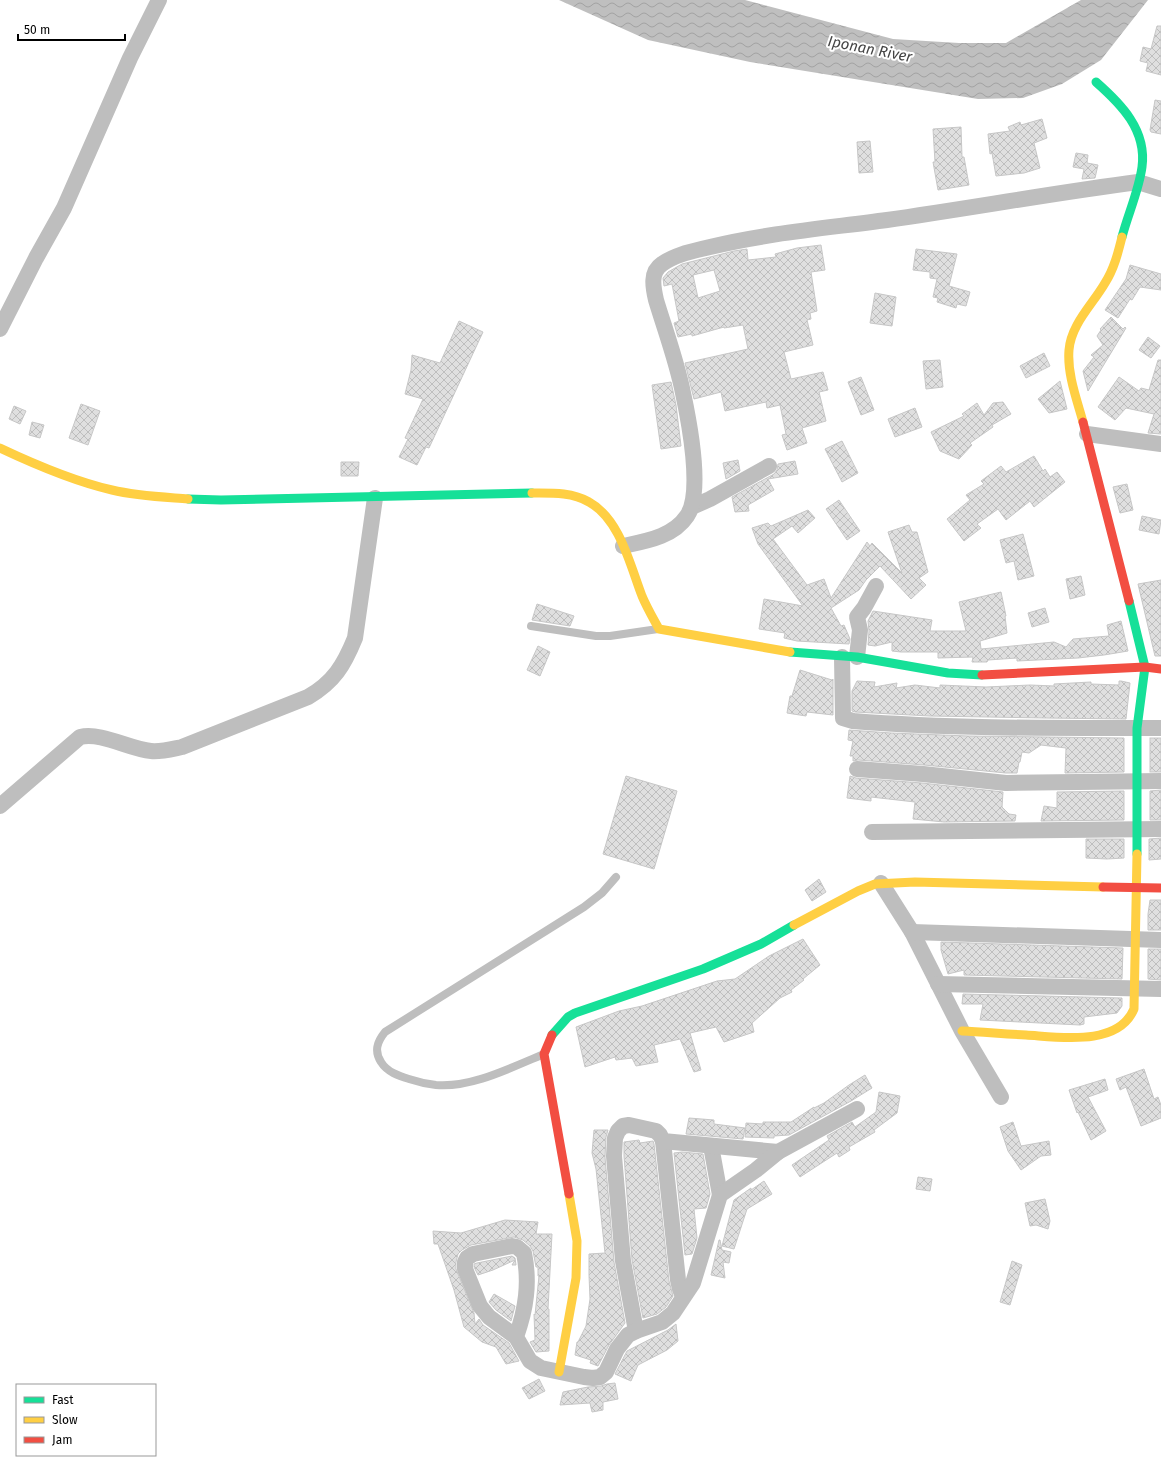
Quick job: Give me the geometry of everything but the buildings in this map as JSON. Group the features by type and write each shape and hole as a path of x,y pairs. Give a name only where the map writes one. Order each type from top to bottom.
{"street":[{"path":"0,329 32,265 64,208 130,58 159,0"},
{"path":"962,1031 1073,1038 1097,1036 1120,1026 1129,1020 1133,1015 1134,1009 1137,728 1145,667 1071,375 1069,348 1076,325 1107,281 1116,258 1138,182 1143,154 1141,140 1132,119 1124,108 1096,82"},
{"path":"623,546 651,540 668,533 678,526 687,516 692,507 694,467 689,424 683,392 653,285 654,273 662,263 682,254 731,242 760,237 1138,182 1161,189"},
{"path":"1087,434 1161,444"},
{"path":"0,448 41,466 82,481 128,493 177,498 220,500 375,498 527,493 551,493 573,496 590,501 601,509 612,522 623,546 647,609 659,629 796,653 850,657 948,673 985,675 1145,667 1161,669"},
{"path":"692,507 710,499 769,466"},
{"path":"0,806 80,737 100,738 152,751 165,751 182,748 308,697 321,690 338,673 348,656 355,638 375,498"},
{"path":"876,586 864,608 857,617 860,630 850,657 843,718 853,721 924,725 1161,728"},
{"path":"857,769 1006,783 1161,781"},
{"path":"872,832 1161,829"},
{"path":"559,1372 576,1278 577,1241 544,1054 554,1032 568,1017 575,1013 628,994 703,969 761,944 858,891 881,883 915,882 1161,888"},
{"path":"881,883 912,932 962,1031 1001,1097"},
{"path":"912,932 1161,940"},
{"path":"938,984 1161,989"},
{"path":"720,1195 756,1170 778,1152 857,1109"},
{"path":"636,1331 623,1261 614,1156 615,1138 618,1131 623,1126 629,1125 656,1131 663,1141 678,1280 683,1296"},
{"path":"663,1141 778,1152"},
{"path":"516,1337 526,1302 527,1279 524,1253 517,1247 512,1246 473,1254 467,1258 465,1262 465,1270 480,1306 489,1317 516,1337 530,1362 535,1365 559,1372 593,1378 600,1377 606,1372 623,1340 636,1331 662,1322 668,1318 693,1283 720,1195 711,1146"}],"lane":[{"path":"531,626 596,636 610,636 659,629"},
{"path":"544,1054 496,1074 452,1085 436,1085 421,1083 389,1070 377,1056 377,1049 380,1039 385,1032 584,907 602,893 616,876"}],"water":[{"name":"Iponan River","path":"559,0 745,0 893,39 959,43 1006,43 1081,0 1148,0 1101,60 1062,84 1023,98 978,99 750,62 648,40"}],"traffic: fast":[{"path":"1096,82 1123,109 1136,130 1140,141 1142,154 1141,176 1122,237"},
{"path":"188,499 221,500 532,493"},
{"path":"1129,601 1145,667 1137,728 1137,854"},
{"path":"790,652 857,657 948,673 982,675"},
{"path":"552,1035 568,1017 575,1013 703,969 761,944 794,925"}],"traffic: slow":[{"path":"1083,422 1073,387 1069,350 1078,323 1111,272 1122,237"},
{"path":"0,448 55,472 97,486 131,494 188,499"},
{"path":"532,493 576,496 589,502 600,510 609,520 623,544 642,596 659,629 790,652"},
{"path":"962,1031 1070,1038 1101,1034 1115,1029 1126,1021 1134,1009 1137,854"},
{"path":"794,925 858,891 875,884 915,882 1103,887"},
{"path":"559,1372 576,1278 577,1241 569,1194"}],"traffic: jam":[{"path":"1083,422 1129,601"},
{"path":"982,675 1145,667 1161,669"},
{"path":"1103,887 1161,888"},
{"path":"552,1035 544,1054 569,1194"}]}
